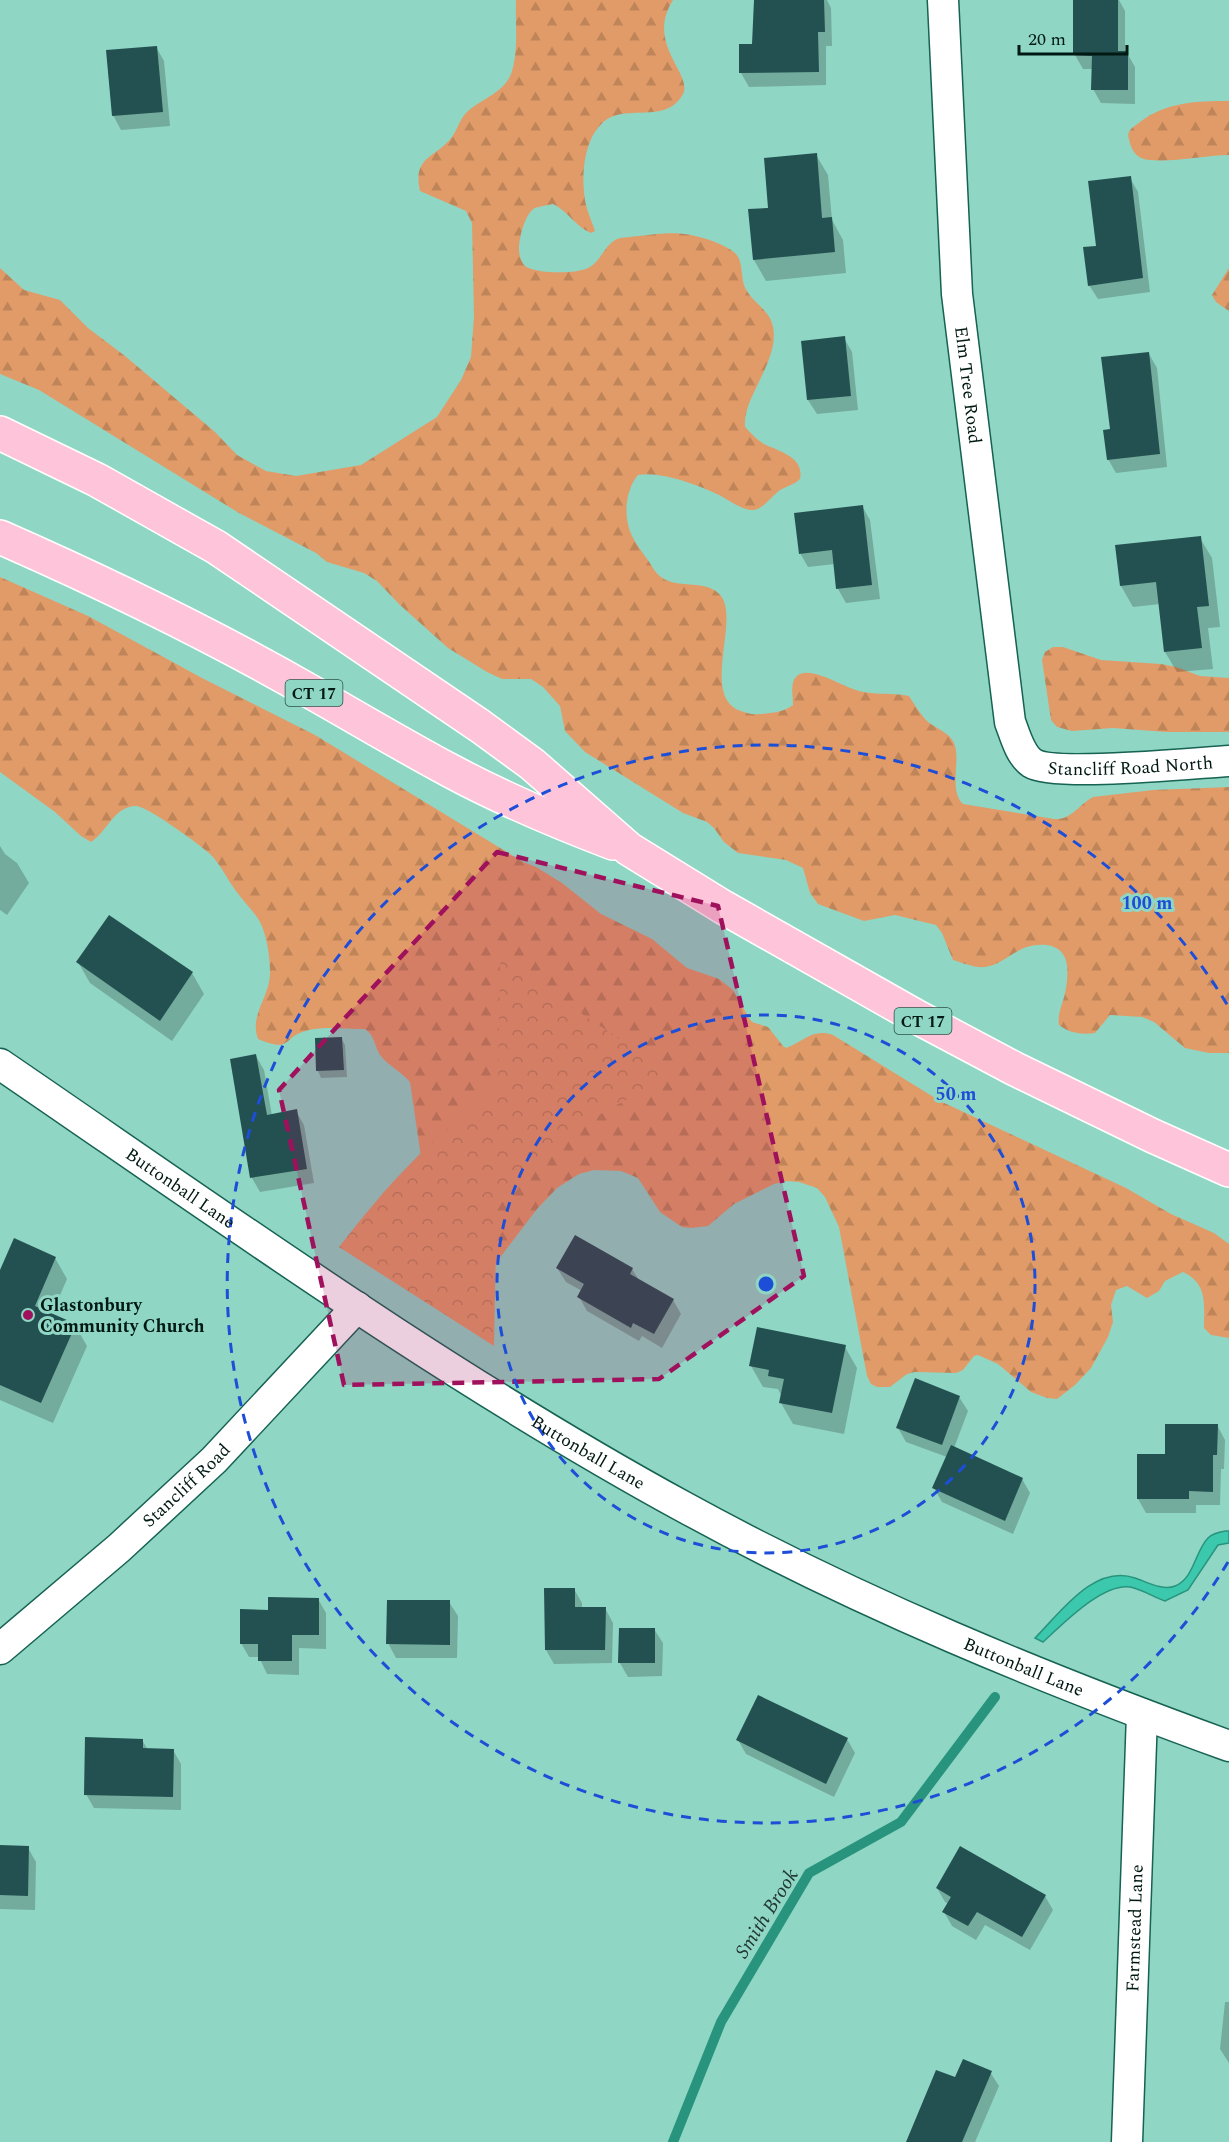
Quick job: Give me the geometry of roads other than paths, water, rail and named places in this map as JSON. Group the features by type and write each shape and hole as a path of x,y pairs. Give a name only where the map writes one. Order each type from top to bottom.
{"main road":[{"name":"CT 17","path":"0,433 97,480 216,547 489,732 556,784 629,849 723,907 927,1023 1084,1104 1229,1170"},
{"name":"CT 17","path":"0,537 139,601 226,646 472,782 568,826 629,849"}],"street":[{"name":"Elm Tree Road","path":"943,0 957,294 1010,722 1019,745 1031,762"},
{"name":"Stancliff Road North","path":"1031,762 1050,768 1080,769 1229,761"},
{"name":"Buttonball Lane","path":"0,1064 357,1307 508,1404 684,1507 867,1600 1003,1660 1229,1746"},
{"name":"Stancliff Road","path":"0,1649 87,1577 198,1475 253,1420 357,1307"},
{"name":"Farmstead Lane","path":"1127,2142 1142,1714"}],"waterway":[{"name":"Smith Brook","path":"673,2142 721,2022 809,1873 901,1822 995,1697"}],"place":[{"name":"Glastonbury Community Church","path":"28,1315"}]}
